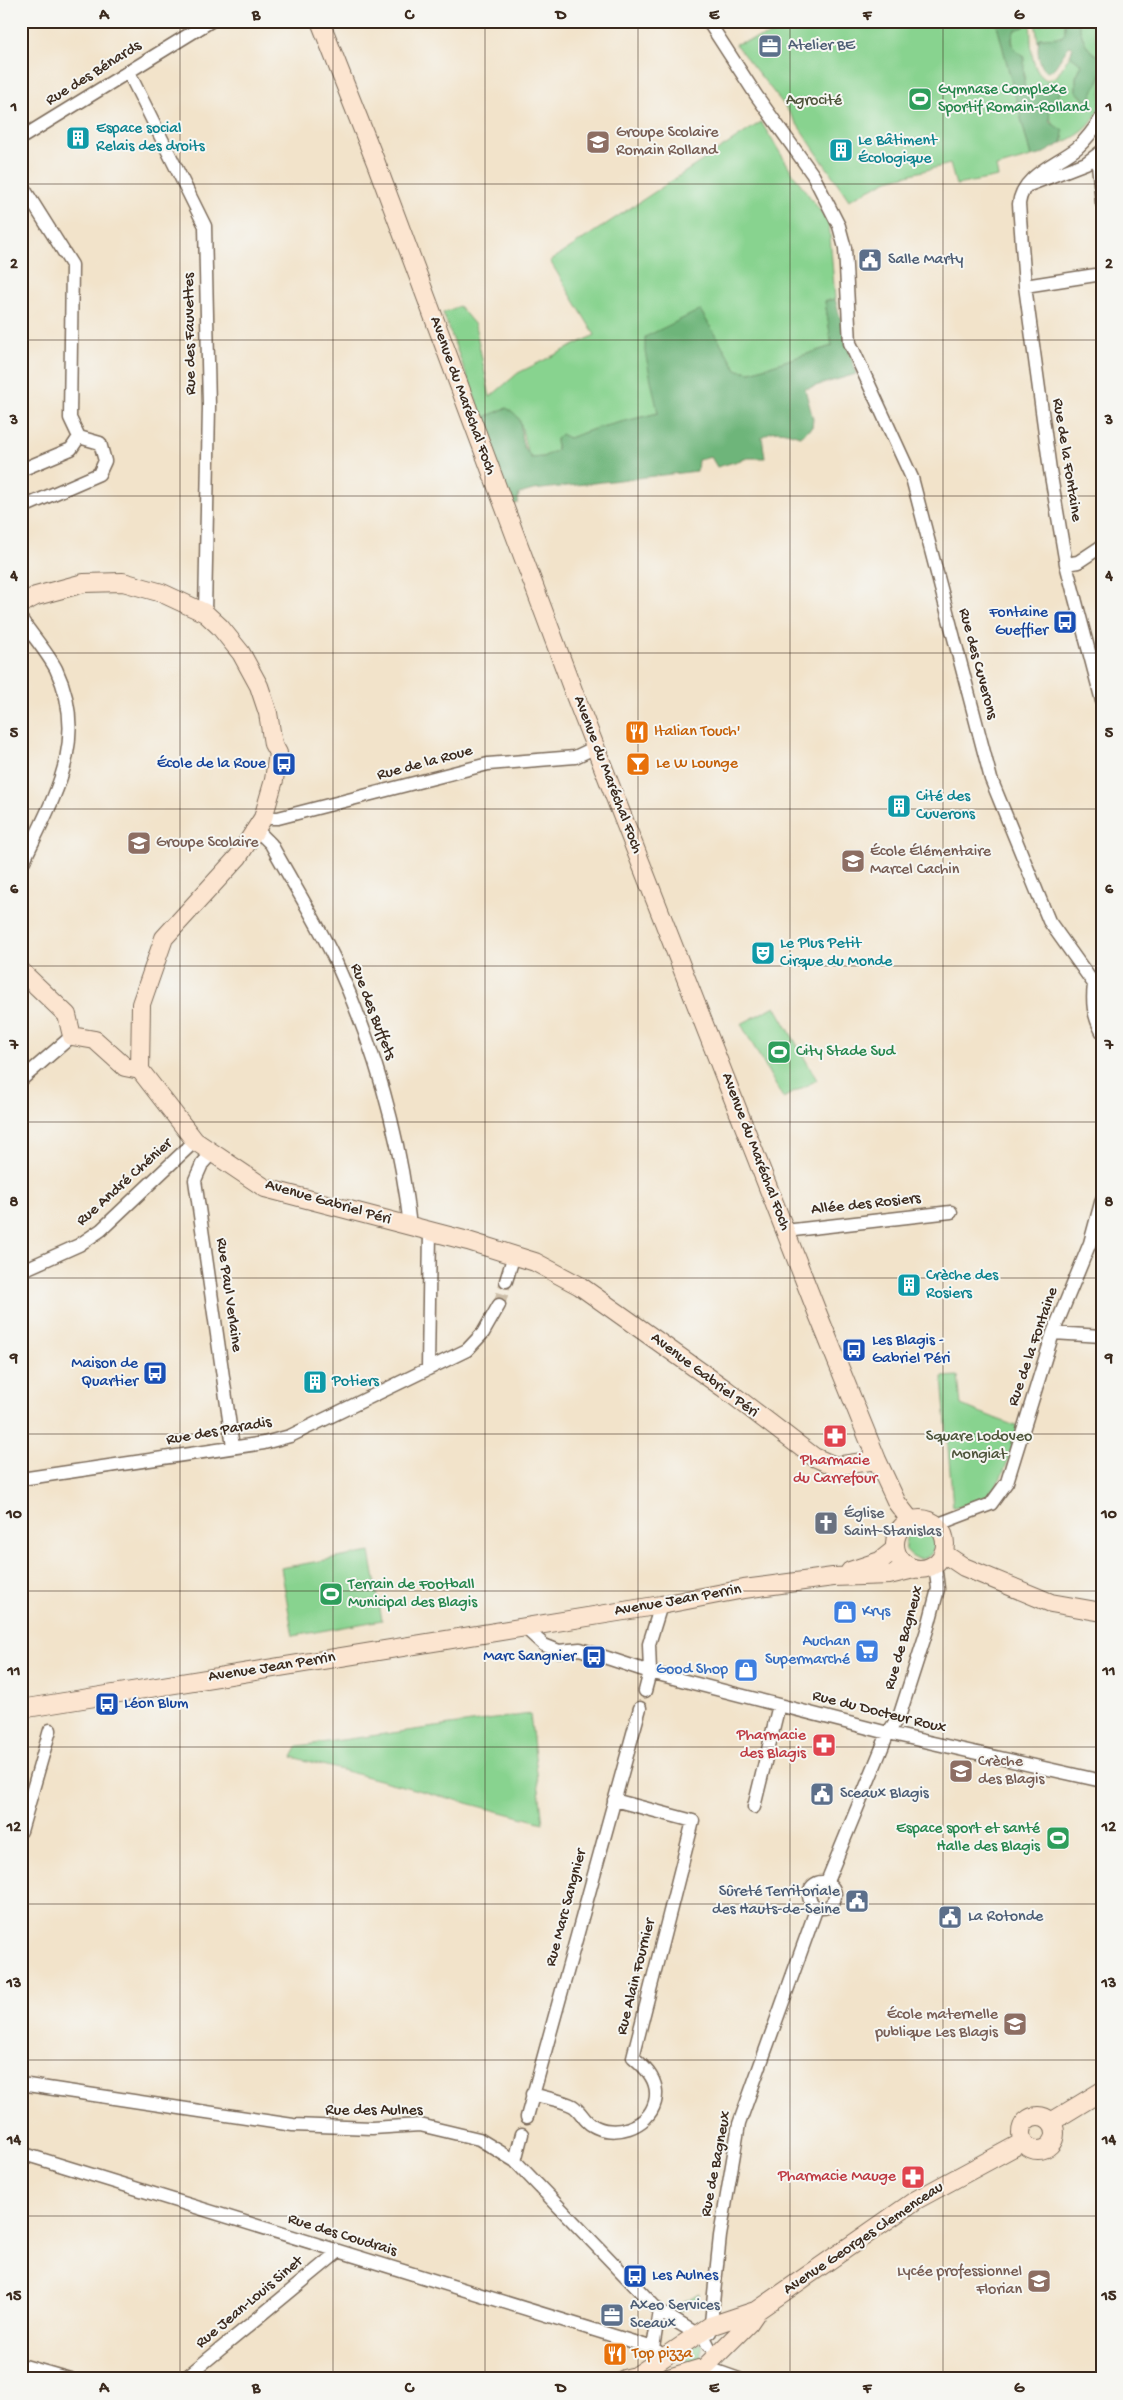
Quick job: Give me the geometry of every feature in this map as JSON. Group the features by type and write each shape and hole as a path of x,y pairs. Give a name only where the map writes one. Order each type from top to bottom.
{"main road":[{"name":"Avenue du Maréchal Foch","path":"320,21 376,163 495,484 596,747 785,1231 877,1460 897,1503 911,1520"},
{"path":"21,604 36,596 84,583 123,582 162,593 205,613 220,627 240,653 259,686 268,713 273,744 278,753 274,780 260,823 238,857 164,938 141,1004 140,1070 125,1067 95,1040 72,1036 67,1015 21,971"},
{"name":"Avenue Gabriel Péri","path":"140,1070 195,1141 265,1188 410,1226 535,1262 580,1286 725,1389 814,1457 835,1466 877,1460"},
{"path":"921,1519 936,1525 943,1532 939,1558 926,1569 914,1569 903,1564 896,1555 895,1549 895,1540 900,1528 911,1520 921,1519"},
{"name":"Avenue Jean Perrin","path":"833,1577 880,1560 895,1549"},
{"path":"939,1558 1051,1603 1102,1612"},
{"name":"Avenue Jean Perrin","path":"21,1709 661,1606 744,1590 833,1577 889,1575 914,1569"},
{"path":"1051,2122 1102,2091"},
{"path":"1036,2116 1041,2116 1051,2122 1055,2132 1048,2146 1037,2150 1027,2146 1024,2142 1021,2131 1026,2121 1036,2116"},
{"name":"Avenue Georges Clemenceau","path":"624,2379 636,2376 665,2351 705,2335 732,2318 758,2310 916,2200 1024,2142"},
{"name":"Avenue Georges Clemenceau","path":"705,2373 750,2323 758,2310"},
{"path":"665,2351 674,2377 705,2373"}],"street":[{"name":"Rue des Bénards","path":"21,138 211,21"},
{"name":"Rue des Cuverons","path":"708,21 756,95 813,175 839,226 844,248 850,343 912,478 994,786 1049,922 1098,982"},
{"name":"Rue des Fauvettes","path":"128,71 204,226 209,406 205,613"},
{"path":"1027,186 1039,172 1077,148 1100,123"},
{"path":"1027,186 1075,168 1100,153 1102,203"},
{"path":"21,184 72,265 70,418 79,437 100,443 105,461 99,474 21,508"},
{"name":"Rue de la Fontaine","path":"1027,186 1019,198 1018,220 1050,470 1066,564 1102,701"},
{"path":"1026,286 1102,274"},
{"path":"21,470 71,449 79,437"},
{"path":"21,461 40,463"},
{"path":"1066,564 1078,562 1102,546"},
{"path":"21,619 56,669 68,706 71,739 64,771 21,868"},
{"name":"Rue de la Roue","path":"260,823 488,764 575,757 596,747"},
{"name":"Rue des Buffets","path":"260,823 335,960 367,1041 387,1099 410,1226"},
{"path":"1098,982 1092,1003 1095,1020 1102,1032"},
{"path":"21,1080 72,1036"},
{"name":"Rue André Chénier","path":"21,1271 79,1245 101,1230 195,1141"},
{"name":"Rue Paul Verlaine","path":"212,1153 202,1164 195,1180 233,1447"},
{"name":"Rue de la Fontaine","path":"936,1525 991,1504 1007,1482 1054,1334 1090,1243 1102,1199"},
{"name":"Allée des Rosiers","path":"785,1231 951,1212"},
{"path":"428,1369 430,1232"},
{"path":"506,1281 514,1255"},
{"name":"Rue des Paradis","path":"21,1479 264,1443 290,1436 467,1350 483,1334 499,1305"},
{"path":"1054,1334 1102,1336"},
{"name":"Rue de Bagneux","path":"705,2373 705,2335 713,2302 720,2236 739,2124 817,1908 809,1899 810,1889 818,1883 826,1884 888,1733 900,1714 938,1589 939,1558"},
{"path":"645,1691 650,1672 649,1644 661,1606"},
{"path":"524,1627 544,1645 559,1651 580,1649 650,1672"},
{"name":"Rue du Docteur Roux","path":"650,1672 888,1733 1102,1781"},
{"path":"754,1807 779,1705"},
{"name":"Rue Marc Sangnier","path":"526,2117 640,1708"},
{"path":"21,1831 50,1730"},
{"name":"Rue Alain Fournier","path":"532,2094 573,2106 590,2125 608,2131 630,2128 646,2118 654,2103 656,2091 653,2079 645,2067 633,2057 693,1821 614,1800"},
{"name":"Rue des Aulnes","path":"21,2084 293,2125 372,2128 420,2124 479,2139 515,2161 659,2311 705,2335"},
{"path":"515,2161 522,2134"},
{"name":"Rue des Coudrais","path":"21,2153 665,2351"},
{"name":"Rue Jean-Louis Sinet","path":"184,2379 338,2252"},
{"path":"713,2302 722,2312 732,2318"},
{"path":"659,2311 665,2351"},
{"path":"21,2365 70,2379"},
{"path":"705,2373 739,2379"}],"green space":[{"name":"Agrocité","path":"825,21 996,21 1031,157 996,167 998,177 956,185 950,164 888,180 849,200 784,105 735,44"},
{"path":"996,21 1027,21 1024,27 1015,30 1012,42 1017,52 1024,57 1024,86 1027,91 1038,91 1050,83 1061,90 1051,107 1049,116 1050,122 1063,131 1062,143 1040,155 1031,157"},
{"path":"1027,21 1030,21 1034,62 1041,76 1047,80 1057,76 1070,55 1082,64 1076,77 1076,91 1087,103 1102,72 1101,96 1096,115 1084,130 1062,143 1064,138 1052,122 1049,113 1052,102 1058,97 1042,85 1030,92 1024,86 1025,73 1012,40 1015,29 1024,27"},
{"path":"1035,21 1039,21 1041,25 1052,21 1065,21 1065,32 1062,37 1040,38 1038,42"},
{"path":"1065,21 1078,21 1088,47 1100,56 1102,72 1088,103 1076,91 1076,77 1082,64 1070,55 1073,47 1069,46 1053,70 1047,72 1040,61 1038,51 1040,38 1062,37 1065,32"},
{"path":"1078,21 1092,21 1100,56 1088,47"},
{"path":"761,122 794,175 829,223 835,299 825,301 832,346 751,372 737,370 700,310 657,401 658,413 597,428 569,438 556,439 557,450 543,457 531,458 527,450 521,424 513,413 506,408 478,420 475,412 479,408 443,313 459,306 475,325 490,397 518,373 595,335 550,261"},
{"path":"835,299 856,374 805,389 813,419 812,427 800,436 776,431 762,437 765,458 748,458 717,467 711,457 698,460 697,471 533,490 519,494 518,503 509,506 478,420 506,408 513,412 520,420 522,441 531,458 543,457 557,450 556,439 561,434 569,438 597,428 658,413 645,352 645,337 700,310 737,370 751,372 832,346 825,301"},
{"name":"City Stade Sud","path":"775,1006 817,1080 783,1098 741,1024"},
{"name":"Square Lodoveo Mongiat","path":"958,1376 961,1405 1018,1427 1005,1468 992,1491 982,1499 969,1505 953,1507 942,1377"},
{"path":"920,1529 926,1530 934,1538 934,1550 926,1558 920,1559 914,1558 906,1550 905,1544 906,1538 914,1530"},
{"name":"Terrain de Football Municipal des Blagis","path":"370,1552 382,1620 293,1636 281,1568"},
{"path":"530,1714 543,1823 292,1757 298,1746"},
{"path":"699,2293 698,2302 677,2313 673,2308"},
{"path":"702,2343 702,2357 700,2361 691,2364 685,2355 687,2349"}],"tunnel":[{"path":"499,1305 506,1281"}],"place":[{"name":"Atelier BE","path":"770,46"},
{"name":"Gymnase Complexe Sportif Romain-Rolland","path":"920,99"},
{"name":"Espace social Relais des droits","path":"78,138"},
{"name":"Groupe Scolaire Romain Rolland","path":"598,142"},
{"name":"Le Bâtiment Écologique","path":"841,150"},
{"name":"Salle Marty","path":"870,260"},
{"name":"Fontaine Gueffier","path":"1065,622"},
{"name":"Italian Touch'","path":"637,732"},
{"name":"École de la Roue","path":"284,764"},
{"name":"Le W Lounge","path":"638,764"},
{"name":"Cité des Cuverons","path":"899,806"},
{"name":"Groupe Scolaire","path":"139,843"},
{"name":"École Élémentaire Marcel Cachin","path":"853,861"},
{"name":"Le Plus Petit Cirque du Monde","path":"763,953"},
{"name":"City Stade Sud","path":"779,1052"},
{"name":"Crèche des Rosiers","path":"909,1285"},
{"name":"Les Blagis - Gabriel Péri","path":"854,1350"},
{"name":"Maison de Quartier","path":"155,1373"},
{"name":"Potiers","path":"315,1382"},
{"name":"Pharmacie du Carrefour","path":"835,1436"},
{"name":"Église Saint-Stanislas","path":"826,1523"},
{"name":"Terrain de Football Municipal des Blagis","path":"331,1594"},
{"name":"Krys","path":"845,1612"},
{"name":"Auchan Supermarché","path":"867,1651"},
{"name":"Marc Sangnier","path":"594,1657"},
{"name":"Good Shop","path":"746,1670"},
{"name":"Léon Blum","path":"107,1704"},
{"name":"Pharmacie des Blagis","path":"824,1745"},
{"name":"Crèche des Blagis","path":"961,1771"},
{"name":"Sceaux Blagis","path":"822,1794"},
{"name":"Espace sport et santé Halle des Blagis","path":"1058,1838"},
{"name":"Sûreté Territoriale des Hauts-de-Seine","path":"857,1901"},
{"name":"La Rotonde","path":"950,1917"},
{"name":"École maternelle publique Les Blagis","path":"1015,2024"},
{"name":"Pharmacie Mauge","path":"913,2177"},
{"name":"Les Aulnes","path":"635,2276"},
{"name":"Lycée professionnel Florian","path":"1039,2281"},
{"name":"Axeo Services Sceaux","path":"612,2315"},
{"name":"Top pizza","path":"615,2354"}]}
